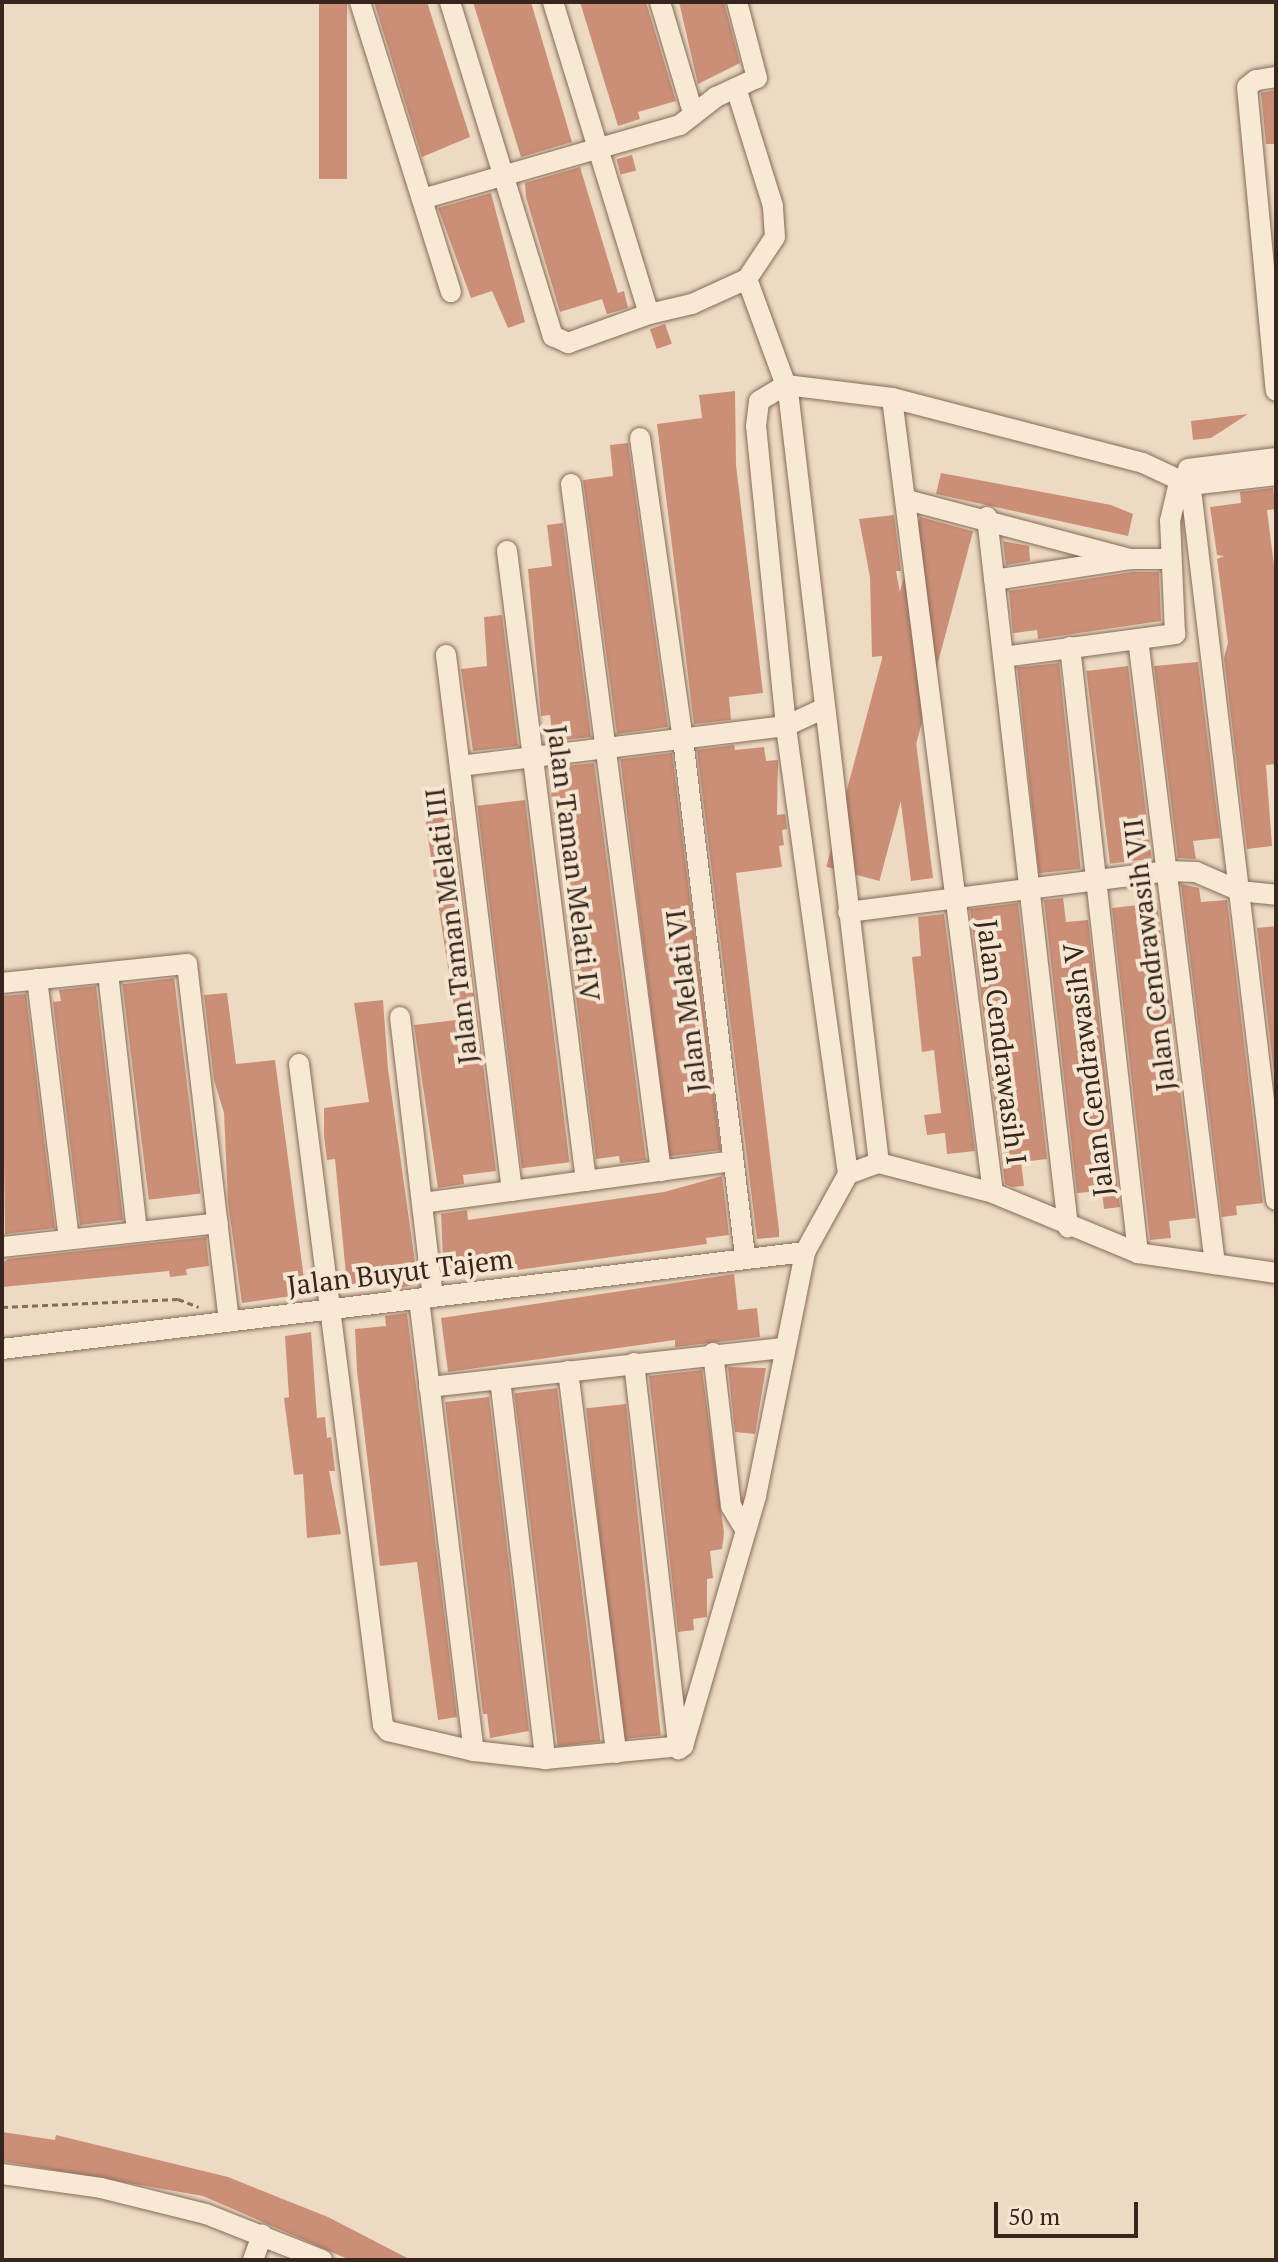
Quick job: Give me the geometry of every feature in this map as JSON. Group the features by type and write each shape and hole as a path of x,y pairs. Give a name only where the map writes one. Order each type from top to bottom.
{"street":[{"path":"360,2 451,292"},
{"path":"450,2 553,336 568,343 649,314 692,304 747,279 775,237 773,206 736,88"},
{"path":"553,2 649,314"},
{"path":"660,2 693,113"},
{"path":"422,199 598,147 671,129 759,76 737,2"},
{"path":"1276,77 1256,80 1247,87 1276,391"},
{"path":"747,279 781,376 879,1163"},
{"path":"781,376 1031,430 1185,478 1276,475"},
{"path":"679,1749 745,1529 805,1252 848,1174 786,726 756,426 759,401 781,376"},
{"name":"Jalan Cendrawasih I","path":"892,398 993,1193"},
{"name":"Jalan Melati VI","path":"640,438 683,739 745,1256"},
{"path":"1185,478 1276,458"},
{"path":"1003,657 1175,634 1170,559 1171,505 1185,478"},
{"path":"1185,478 1240,891 1276,1200"},
{"path":"571,484 661,1171"},
{"path":"907,500 987,517 1131,559"},
{"path":"987,517 1068,1227"},
{"name":"Jalan Taman Melati IV","path":"507,551 586,1181"},
{"path":"994,580 1131,559 1170,559"},
{"name":"Jalan Cendrawasih VII","path":"1138,639 1215,1264"},
{"name":"Jalan Cendrawasih V","path":"1070,647 1093,881 1138,1253"},
{"name":"Jalan Taman Melati III","path":"446,655 512,1191"},
{"path":"460,766 786,726 822,709"},
{"path":"848,912 1168,871 1196,872 1240,891 1276,895"},
{"path":"2,983 187,964 218,1223 221,1323"},
{"path":"108,973 137,1231"},
{"path":"37,979 69,1239"},
{"path":"400,1017 422,1203 429,1387 474,1751"},
{"path":"299,1064 383,1725 388,1731 474,1751 545,1759 679,1749"},
{"path":"422,1203 733,1161"},
{"path":"848,1174 879,1163 993,1193 1068,1227 1138,1253 1276,1273"},
{"path":"2,1247 218,1223"},
{"name":"Jalan Buyut Tajem","path":"2,1349 745,1256 805,1252"},
{"path":"429,1387 713,1353 782,1348"},
{"path":"713,1353 731,1506 745,1529"},
{"path":"634,1363 679,1749"},
{"path":"568,1371 616,1753"},
{"path":"500,1379 545,1759"},
{"path":"2,2174 101,2188 206,2214 257,2249 322,2260"}],"path":[{"path":"2,1307 188,1299 221,1323"}],"building":[{"path":"319,2 347,2 347,179 319,179"},
{"path":"374,2 427,2 470,137 422,157"},
{"path":"473,2 531,2 572,142 521,157"},
{"path":"580,2 646,2 676,101 638,112 640,119 618,126"},
{"path":"679,2 724,2 740,63 698,84"},
{"path":"1276,90 1276,144 1266,144 1261,93"},
{"path":"632,155 636,170 621,175 617,159"},
{"path":"580,167 618,293 624,291 628,308 607,314 602,299 560,312 526,197 525,183"},
{"path":"491,193 525,322 508,328 492,291 471,298 438,208"},
{"path":"665,324 672,344 657,349 650,329"},
{"path":"735,391 736,465 763,693 729,697 731,720 694,724 657,424 702,418 699,395"},
{"path":"1248,414 1211,438 1193,440 1191,421"},
{"path":"628,443 668,727 617,734 583,480 613,476 610,445"},
{"path":"941,473 1111,505 1133,514 1128,536 936,494"},
{"path":"1273,488 1276,509 1267,510 1276,581 1276,764 1266,765 1272,846 1247,849 1224,658 1228,643 1217,559 1224,556 1217,555 1210,507 1241,503 1240,492"},
{"path":"894,515 901,571 896,571 911,653 905,653 933,878 911,881 882,656 872,657 870,577 859,519"},
{"path":"920,517 973,531 879,881 826,867"},
{"path":"563,523 591,737 553,741 550,715 541,716 528,569 552,566 547,525"},
{"path":"1003,541 1029,546 1030,561 1006,565"},
{"path":"1132,572 1159,572 1161,621 1038,639 1037,630 1013,633 1009,591"},
{"path":"502,615 518,746 473,751 461,669 487,666 484,617"},
{"path":"1198,662 1220,838 1193,841 1196,859 1178,858 1154,666"},
{"path":"1059,663 1081,869 1039,873 1017,667"},
{"path":"1128,666 1152,859 1110,864 1086,671"},
{"path":"734,745 735,750 764,747 766,761 778,760 777,815 785,814 787,829 782,830 784,845 779,846 782,867 736,873 779,1230 779,1237 757,1239 697,750"},
{"path":"672,753 721,1150 669,1156 620,759"},
{"path":"594,763 646,1160 620,1163 619,1156 596,1159 548,768"},
{"path":"525,800 569,1162 522,1168 477,806"},
{"path":"451,801 496,1171 463,1175 464,1184 438,1188 414,1025 456,1020 423,805"},
{"path":"1181,884 1199,888 1201,902 1227,900 1263,1203 1236,1206 1237,1215 1222,1217"},
{"path":"1063,898 1066,922 1088,920 1120,1207 1104,1209 1102,1191 1077,1193 1044,900"},
{"path":"1018,903 1047,1159 1021,1162 1024,1186 1012,1187 1005,1184 970,909"},
{"path":"1157,903 1196,1218 1169,1221 1171,1238 1150,1240 1112,908"},
{"path":"944,914 975,1151 947,1154 945,1133 927,1135 924,1115 941,1113 934,1050 922,1052 912,957 921,956 918,917"},
{"path":"1276,926 1276,1091 1257,928"},
{"path":"174,978 200,1193 149,1200 122,984"},
{"path":"96,986 123,1220 80,1225 53,1002 61,1001 59,990"},
{"path":"227,993 236,1064 275,1060 306,1294 242,1303 228,1202 224,1113 214,1080 204,995"},
{"path":"26,994 55,1228 5,1234 2,996"},
{"path":"383,1000 388,1069 418,1284 394,1289 393,1280 347,1285 335,1159 327,1160 324,1136 324,1108 369,1102 354,1003"},
{"path":"722,1176 729,1235 706,1238 707,1244 444,1280 441,1214 467,1210 468,1220 664,1192"},
{"path":"206,1237 209,1266 186,1269 187,1275 170,1277 169,1271 2,1287 2,1263 8,1259"},
{"path":"734,1274 738,1310 757,1308 760,1337 675,1347 675,1340 448,1372 441,1318"},
{"path":"407,1313 457,1717 438,1720 417,1562 380,1566 357,1371 355,1329 386,1326 385,1316"},
{"path":"311,1332 317,1418 325,1417 327,1438 331,1437 335,1471 329,1471 341,1534 307,1538 303,1474 294,1475 284,1398 289,1397 285,1336"},
{"path":"728,1367 766,1368 755,1434 735,1432"},
{"path":"702,1370 724,1533 722,1549 710,1551 713,1578 707,1579 707,1617 693,1619 694,1630 678,1632 649,1376"},
{"path":"557,1388 600,1741 558,1747 514,1393"},
{"path":"489,1397 529,1731 490,1738 487,1714 483,1714 445,1402"},
{"path":"626,1404 661,1735 621,1739 586,1408"},
{"path":"2,2132 55,2140 56,2135 228,2177 328,2217 411,2260 350,2260 203,2196 2,2161"}]}
